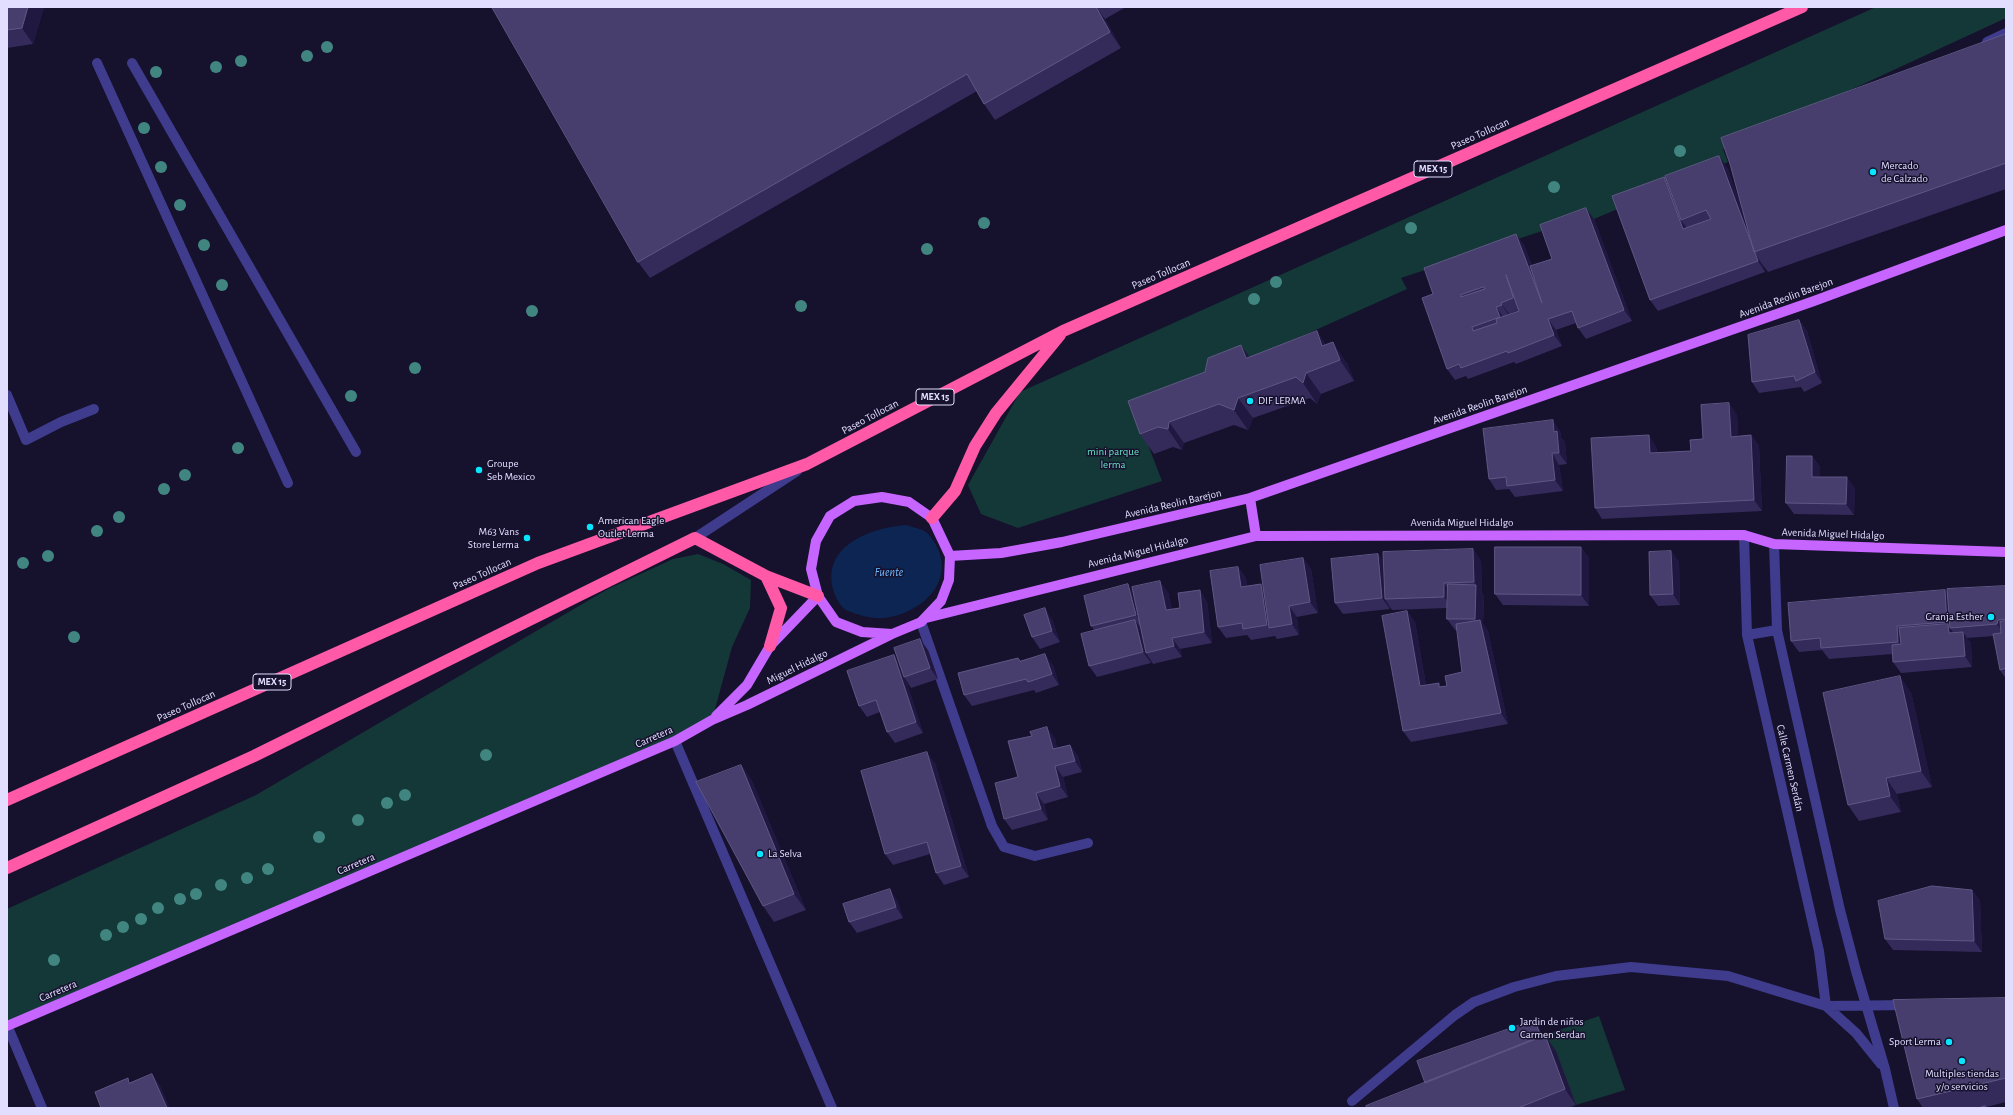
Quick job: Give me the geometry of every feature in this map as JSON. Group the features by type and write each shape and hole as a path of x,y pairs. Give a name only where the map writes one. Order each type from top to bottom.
{"highway":[{"name":"Paseo Tollocan","path":"7,800 538,563 807,464 1063,331 1802,7"},
{"path":"932,518 955,492 975,446 996,413 1063,331"},
{"path":"7,868 254,756 695,538 766,576 818,596"},
{"path":"766,576 781,608 770,646"}],"main road":[{"name":"Avenida Reolin Barejon","path":"950,556 1001,553 1062,542 1250,498 1814,301 2006,230"},
{"path":"882,497 909,502 932,518 950,556 949,580 940,601 923,620 892,634 862,632 836,622 818,596 811,569 816,541 830,516 854,501 882,497"},
{"path":"1250,498 1256,536"},
{"name":"Avenida Miguel Hidalgo","path":"923,620 1256,536 1744,534 1774,544 2006,552"},
{"path":"712,720 747,684 770,646 818,596"},
{"name":"Miguel Hidalgo","path":"712,720 747,705 892,634"},
{"name":"Carretera","path":"7,1025 675,741 712,720"}],"street":[{"path":"1977,46 2006,33"},
{"path":"97,63 288,483"},
{"path":"132,63 356,452"},
{"path":"7,396 26,440 61,422 94,409"},
{"path":"695,538 807,464"},
{"name":"Calle Carmen Serdán","path":"1744,534 1747,635 1819,950 1826,1006"},
{"name":"Calle Carmen Serdán","path":"1774,544 1777,630 1840,910 1885,1069 1894,1108"},
{"path":"923,620 992,826 1004,847 1035,856 1088,843"},
{"path":"1747,635 1777,630"},
{"path":"675,741 832,1108"},
{"path":"1352,1101 1454,1015 1474,1002 1514,987 1556,976 1631,967 1728,976 1826,1006 1866,1004 1920,1005"},
{"path":"1826,1006 1856,1034 1885,1069"},
{"path":"7,1025 42,1108"}],"green space":[{"name":"mini parque lerma","path":"1876,7 2006,7 2006,18 1723,149 1728,162 1594,219 1548,236 1545,230 1401,278 1407,289 1135,411 1162,481 1018,528 981,514 968,485 1020,392"},
{"path":"698,554 723,564 751,580 750,608 732,647 712,720 7,1026 7,909 256,795 608,589 673,559"},
{"path":"1599,1016 1625,1090 1576,1105 1556,1052 1549,1055 1542,1036"}],"water":[{"name":"Fuente","path":"906,525 926,532 938,549 942,562 941,575 937,586 920,605 896,616 874,618 845,609 840,605 835,595 832,574 835,561 842,550 852,542 865,535 878,530"}],"building":[{"path":"7,7 28,7 22,28 7,30"},
{"path":"492,7 1096,7 1110,32 984,104 967,74 638,262"},
{"name":"Mercado de Calzado","path":"2006,34 2006,163 1754,252 1730,164 1721,138"},
{"path":"1719,156 1758,261 1650,300 1612,196 1664,177 1683,229 1711,219 1706,210 1681,220 1665,176"},
{"path":"1586,208 1624,310 1578,328 1572,311 1548,319 1554,335 1508,353 1507,351 1461,368 1459,364 1447,369 1422,298 1433,294 1424,268 1516,234 1542,303 1530,266 1552,259 1540,225","holes":["1506,275 1519,311 1496,319 1497,323 1473,331 1472,327 1500,317 1496,307 1513,298","1484,287 1485,289 1461,297 1461,295"]},
{"path":"1799,320 1815,372 1796,381 1794,376 1752,382 1748,335"},
{"path":"1317,331 1322,346 1333,342 1340,360 1306,373 1303,383 1296,377 1238,398 1234,410 1219,404 1169,422 1168,429 1158,427 1140,434 1128,401 1205,372 1208,358 1241,345 1246,358"},
{"path":"1729,403 1731,437 1751,435 1754,500 1595,508 1591,438 1649,435 1650,453 1691,451 1690,440 1703,439 1701,405"},
{"path":"1553,420 1554,432 1557,431 1559,453 1552,453 1555,480 1507,486 1506,477 1489,479 1483,429"},
{"path":"1787,456 1812,456 1812,477 1847,477 1846,504 1786,503"},
{"path":"1495,547 1581,547 1581,595 1495,594"},
{"path":"1473,549 1474,582 1444,583 1444,597 1385,599 1383,552"},
{"path":"1671,551 1673,594 1650,595 1649,552"},
{"path":"1378,554 1382,598 1335,603 1331,559"},
{"path":"1303,558 1310,602 1289,606 1292,624 1269,628 1260,565"},
{"path":"1238,567 1241,587 1261,584 1267,625 1243,629 1242,623 1218,627 1210,571"},
{"path":"1160,581 1166,610 1180,608 1178,593 1200,590 1204,632 1172,638 1174,646 1146,653 1132,587"},
{"path":"1128,584 1136,615 1091,626 1084,596"},
{"path":"1448,584 1476,585 1475,619 1447,619"},
{"path":"2006,586 2006,619 1998,620 1997,624 1950,628 1947,589"},
{"path":"1945,590 1947,622 1897,626 1898,642 1821,648 1820,638 1791,641 1788,603"},
{"path":"1045,608 1052,631 1032,637 1024,615"},
{"path":"1407,611 1420,686 1439,683 1439,687 1447,686 1445,676 1462,672 1456,624 1480,620 1501,713 1403,731 1382,616"},
{"path":"1135,620 1143,652 1089,666 1081,634"},
{"path":"2006,621 2006,668 2000,670 1993,634 2001,633 2000,622"},
{"path":"1948,624 1949,633 1963,632 1965,656 1893,662 1892,645 1901,644 1899,628"},
{"path":"920,639 930,668 904,677 894,648"},
{"path":"1045,654 1052,674 1028,682 1026,679 964,695 958,673 1018,658 1020,661"},
{"path":"894,655 916,722 887,732 876,700 859,706 847,671"},
{"path":"1900,676 1921,771 1886,778 1890,796 1848,805 1823,693"},
{"path":"1047,727 1053,749 1070,745 1075,761 1055,766 1060,786 1036,793 1041,809 1004,819 995,783 1018,777 1008,741 1032,736 1030,732"},
{"path":"927,752 961,866 936,873 927,842 885,854 861,771"},
{"name":"La Selva","path":"741,765 794,894 763,906 696,782"},
{"path":"1932,886 1972,890 1974,941 1885,939 1878,901"},
{"path":"890,889 896,907 849,922 843,904"},
{"name":"Multiples tiendas y/o servicios","path":"2006,998 2006,1078 1917,1099 1893,1000"},
{"path":"1535,1020 1541,1037 1425,1083 1417,1061"},
{"path":"1545,1035 1565,1089 1518,1108 1367,1108 1366,1106"},
{"path":"152,1074 167,1108 101,1108 95,1092 128,1078 129,1083"}],"place":[{"name":"Mercado de Calzado","path":"1873,172"},
{"name":"DIF LERMA","path":"1250,401"},
{"name":"Groupe Seb Mexico","path":"479,470"},
{"name":"American Eagle Outlet Lerma","path":"590,527"},
{"name":"M63 Vans Store Lerma","path":"527,538"},
{"name":"Granja Esther","path":"1991,617"},
{"name":"La Selva","path":"760,854"},
{"name":"Jardin de niños Carmen Serdan","path":"1512,1028"},
{"name":"Sport Lerma","path":"1949,1042"},
{"name":"Multiples tiendas y/o servicios","path":"1962,1061"}]}
